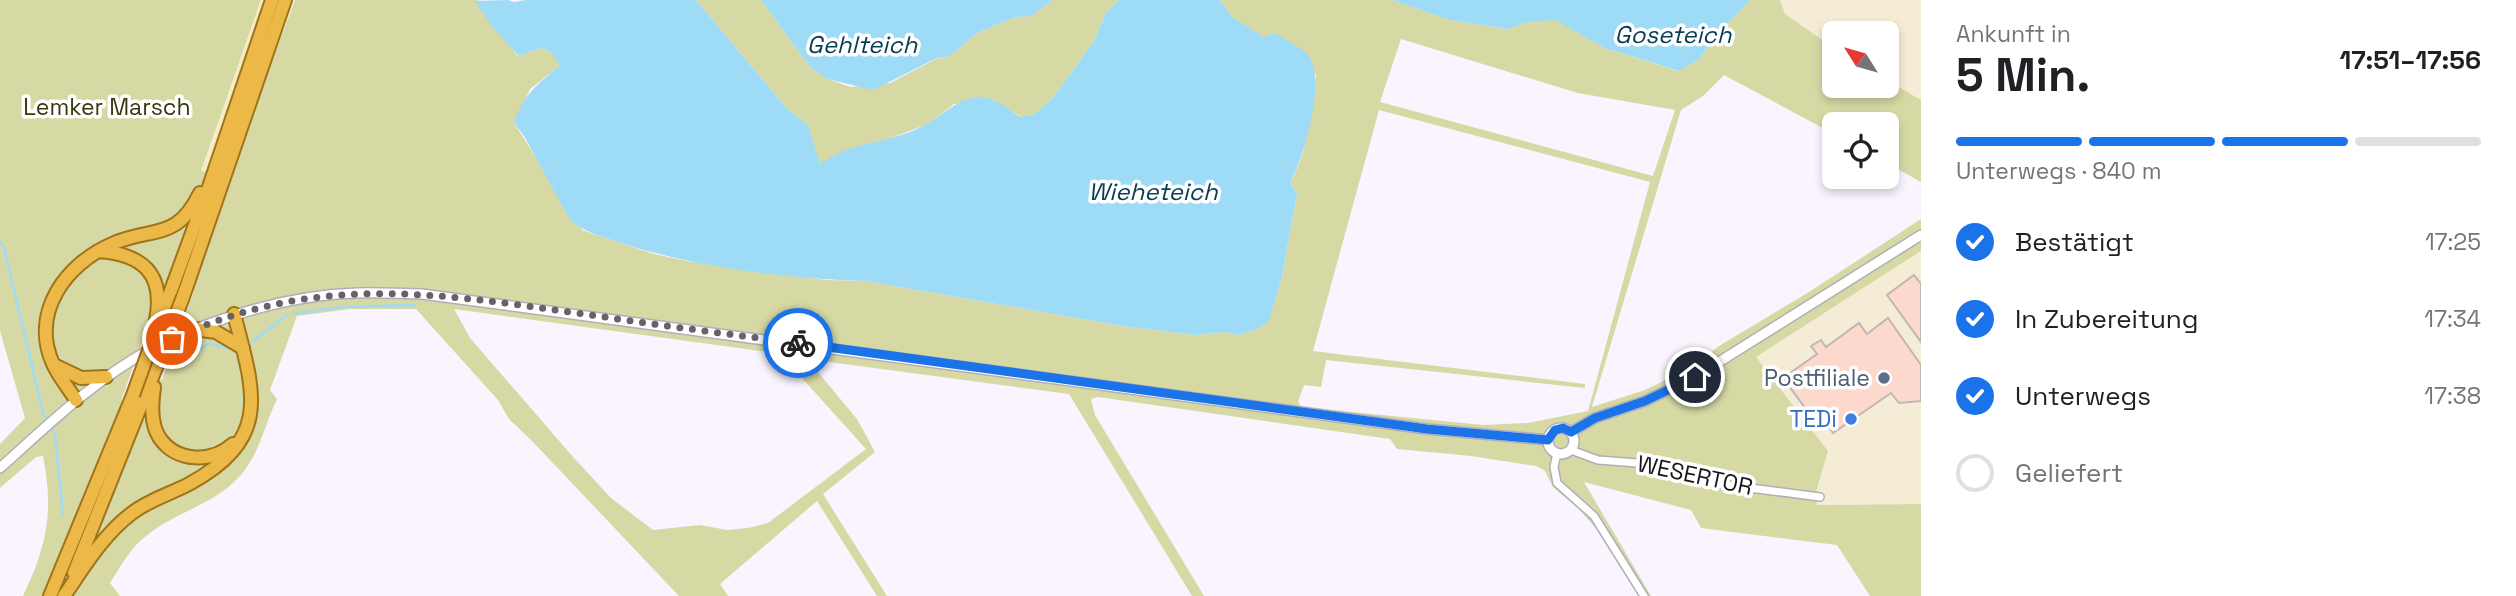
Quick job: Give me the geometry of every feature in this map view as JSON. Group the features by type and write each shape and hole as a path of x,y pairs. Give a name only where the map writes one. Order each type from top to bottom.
{"highway":[{"path":"50,596 133,395 183,297 219,159 272,0"},
{"path":"243,434 225,451 213,456 201,458 180,454 159,436 152,405 152,385 162,308 285,0"},
{"path":"76,400 53,364 47,342 47,317 64,278 80,262 98,251 116,243 164,231 178,224 213,184"},
{"path":"98,251 126,255 147,267 157,288 162,308"},
{"path":"64,596 107,536 122,521 147,503 214,470 235,451 251,414 253,395 234,314"},
{"path":"194,329 216,332 244,348"},
{"path":"53,364 81,379 106,377"},
{"path":"64,596 152,385"}],"street":[{"path":"1571,432 1595,418 1645,401 1695,377 1921,235"},
{"path":"0,468 76,400 106,377 158,345 234,314 288,301 357,292 450,296 1427,429 1548,440"},
{"path":"1559,428 1571,432 1574,439 1572,450 1564,454 1557,453 1550,447 1548,440 1559,428"},
{"name":"WESERTOR","path":"1572,450 1598,460 1651,464 1718,484 1820,497"},
{"path":"1557,453 1554,467 1561,490 1594,516 1644,596"}],"shaded area":[{"path":"1780,0 1921,0 1921,100 1899,87 1899,21 1822,21 1822,40 1785,14"},
{"path":"1921,251 1921,504 1817,505 1816,492 1828,451 1756,357"}],"green space":[{"name":"Lemker Marsch","path":"0,0 261,0 202,170 228,176 295,0 481,0 476,1 518,56 542,48 552,53 561,65 530,89 514,123 582,230 654,254 687,261 827,280 866,281 1122,326 1196,335 1223,332 1239,335 1269,320 1282,277 1297,193 1290,183 1305,144 1316,74 1232,17 1220,0 1392,0 1450,20 1508,29 1527,22 1555,19 1605,48 1678,71 1699,59 1715,37 1750,0 1780,0 1785,14 1822,40 1822,98 1899,98 1899,87 1921,100 1921,182 1899,170 1899,112 1822,112 1822,128 1724,75 1703,96 1681,110 1592,407 1645,390 1694,366 1719,346 1809,292 1921,219 1921,251 1756,357 1828,451 1816,492 1817,505 1921,504 1921,596 1870,596 1837,545 1701,528 1691,510 1584,482 1651,596 1639,596 1600,533 1578,508 1553,487 1545,471 1536,466 1397,449 1390,439 1098,397 1091,399 1095,415 1204,596 1192,596 1069,394 807,359 857,419 875,452 823,494 887,596 877,596 817,501 720,584 728,596 679,596 509,419 498,400 416,309 350,309 297,316 270,390 277,399 247,467 230,486 157,528 135,546 110,583 120,596 23,596 38,561 46,528 48,494 43,456 36,457 0,488 0,444 25,418 0,331","holes":["1401,39 1578,93 1675,110 1653,176 1380,102","1379,110 1650,182 1588,411 1528,423 1483,425 1302,407 1298,402 1304,385 1321,387 1326,360 1585,388 1585,384 1313,351","194,291 162,379 121,401 152,314","454,309 789,355 801,377 866,449 768,523 727,530 700,525 653,530 611,498 574,458 470,338"]},
{"path":"696,0 761,0 810,67 827,79 851,87 890,83 938,58 950,56 977,33 1016,17 1031,16 1053,0 1119,0 1106,13 1094,41 1052,99 1033,115 1021,117 994,100 954,104 928,124 820,165 808,125 787,109"}],"sand":[{"path":"261,0 295,0 228,176 201,171"}],"water":[{"name":"Wieheteich","path":"696,0 787,109 808,125 820,164 846,150 917,129 958,104 977,97 1000,103 1020,117 1033,115 1052,99 1094,41 1106,13 1119,0 1220,0 1232,17 1264,37 1275,33 1303,51 1310,58 1314,70 1311,120 1290,183 1297,193 1282,277 1269,321 1257,329 1238,335 1223,332 1196,335 1122,326 866,281 804,278 709,265 647,251 581,228 570,220 524,136 514,123 527,96 560,65 552,53 542,48 519,56 492,27 475,1"},
{"name":"Gehlteich","path":"761,0 1053,0 1031,16 1016,17 977,33 950,56 937,58 873,90 827,79 810,67"},
{"name":"Goseteich","path":"1392,0 1750,0 1715,37 1699,59 1679,71 1605,48 1555,20 1527,22 1508,29 1450,20"}],"building":[{"path":"1914,275 1921,284 1921,342 1887,295"},
{"path":"1888,318 1921,365 1921,401 1899,403 1891,393 1833,433 1823,419 1817,424 1783,378 1817,354 1811,346 1821,340 1826,347 1859,323 1867,334"}],"waterway":[{"path":"0,242 4,247 43,413 55,434 63,515"},
{"path":"294,313 342,307 414,305"},
{"path":"252,342 288,314"},
{"path":"176,359 210,344 227,348"}],"way so far":[{"path":"172,339 234,314 257,308 357,292 450,296 798,343"}],"place":[{"name":"Postfiliale","path":"1884,378"},
{"name":"TEDi","path":"1851,419"}],"route":[{"path":"798,343 1287,411 1427,429 1548,440 1559,428 1571,432 1595,418 1645,401 1695,377"}]}
